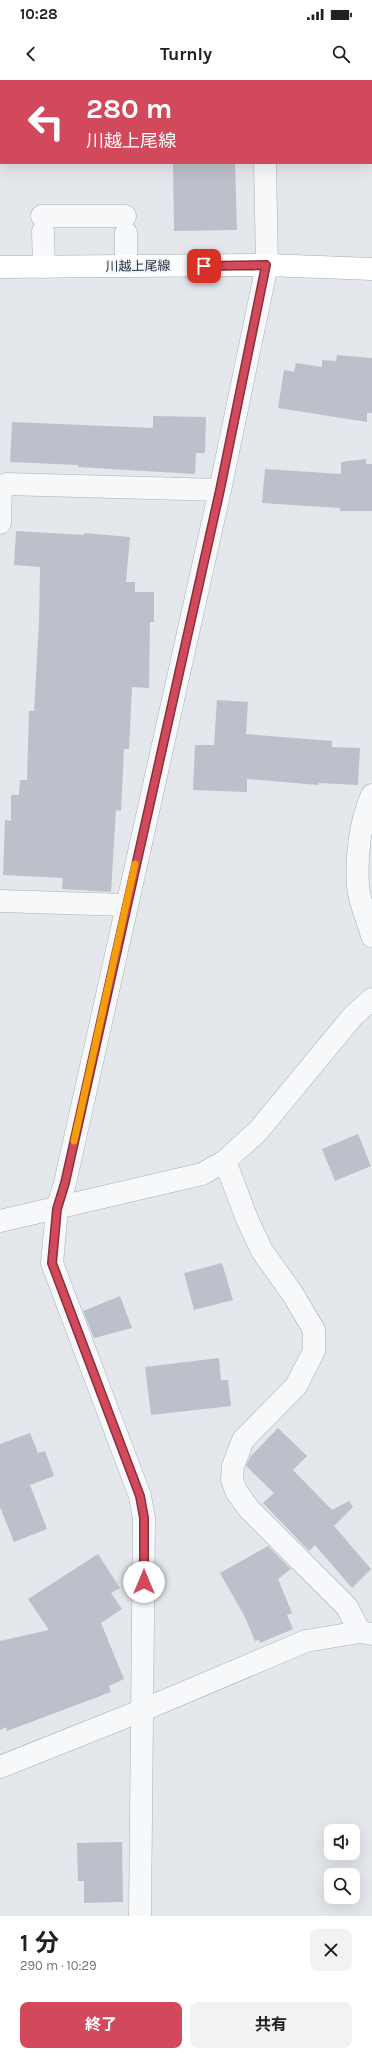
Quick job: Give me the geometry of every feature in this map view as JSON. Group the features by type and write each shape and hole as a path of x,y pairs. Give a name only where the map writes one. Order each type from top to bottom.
{"main road":[{"name":"川越上尾線","path":"0,267 266,265 372,269"}],"street":[{"path":"140,1916 144,1518 140,1496 52,1263 57,1209 65,1183 220,490 266,265 265,164"},
{"path":"44,267 43,224 125,224 126,266"},
{"path":"0,523 1,488 6,484 220,490"},
{"path":"372,795 368,804 359,843 358,887 372,936"},
{"path":"0,901 126,905"},
{"path":"0,1221 57,1209 202,1174 226,1161 258,1131 353,1016 372,999"},
{"path":"0,1767 143,1710 306,1641 366,1633 346,1607 249,1510 236,1491 232,1480 233,1466 243,1440 296,1386 314,1351 314,1330 292,1293 262,1251 246,1219 226,1161"}],"building":[{"path":"173,164 235,164 237,230 174,231"},
{"path":"337,355 372,358 372,413 367,413 367,422 278,408 284,370 294,372 296,363 322,367 322,360 336,361"},
{"path":"153,416 206,417 205,453 196,453 195,474 78,467 78,465 10,462 12,422 153,428"},
{"path":"366,459 366,464 372,464 372,511 340,511 340,508 262,503 265,469 341,474 341,462"},
{"path":"16,531 84,535 84,533 130,537 126,582 135,582 135,592 154,592 154,622 150,622 149,688 132,687 129,749 124,749 121,811 116,810 111,892 62,889 63,878 3,875 5,820 11,821 11,795 19,795 20,780 27,780 29,711 34,711 39,623 40,567 14,565"},
{"path":"217,700 248,702 246,734 332,741 332,747 360,748 358,785 319,783 318,785 247,779 247,792 193,790 195,745 214,745"},
{"path":"358,1134 371,1166 335,1181 322,1149"},
{"path":"222,1263 233,1300 194,1310 184,1273"},
{"path":"120,1296 132,1328 94,1338 83,1311"},
{"path":"219,1358 221,1380 228,1380 231,1406 151,1415 145,1367"},
{"path":"278,1428 307,1456 293,1470 332,1510 349,1501 353,1507 334,1526 371,1569 352,1588 315,1545 309,1551 263,1503 274,1493 246,1466 250,1457"},
{"path":"30,1433 38,1453 45,1451 54,1476 30,1485 47,1529 14,1542 0,1507 0,1444"},
{"path":"268,1546 291,1569 278,1579 292,1613 287,1615 293,1629 260,1643 259,1640 255,1641 245,1617 220,1573"},
{"path":"98,1554 120,1588 111,1593 122,1609 101,1623 124,1679 109,1686 111,1692 7,1731 6,1727 0,1730 0,1641 49,1630 28,1599"},
{"path":"122,1842 123,1902 84,1903 84,1881 78,1881 77,1843"}],"slow traffic":[{"path":"74,1141 135,864"}],"route":[{"path":"144,1582 144,1518 140,1496 52,1263 57,1209 65,1183 129,890 220,490 266,265 204,266"}]}
